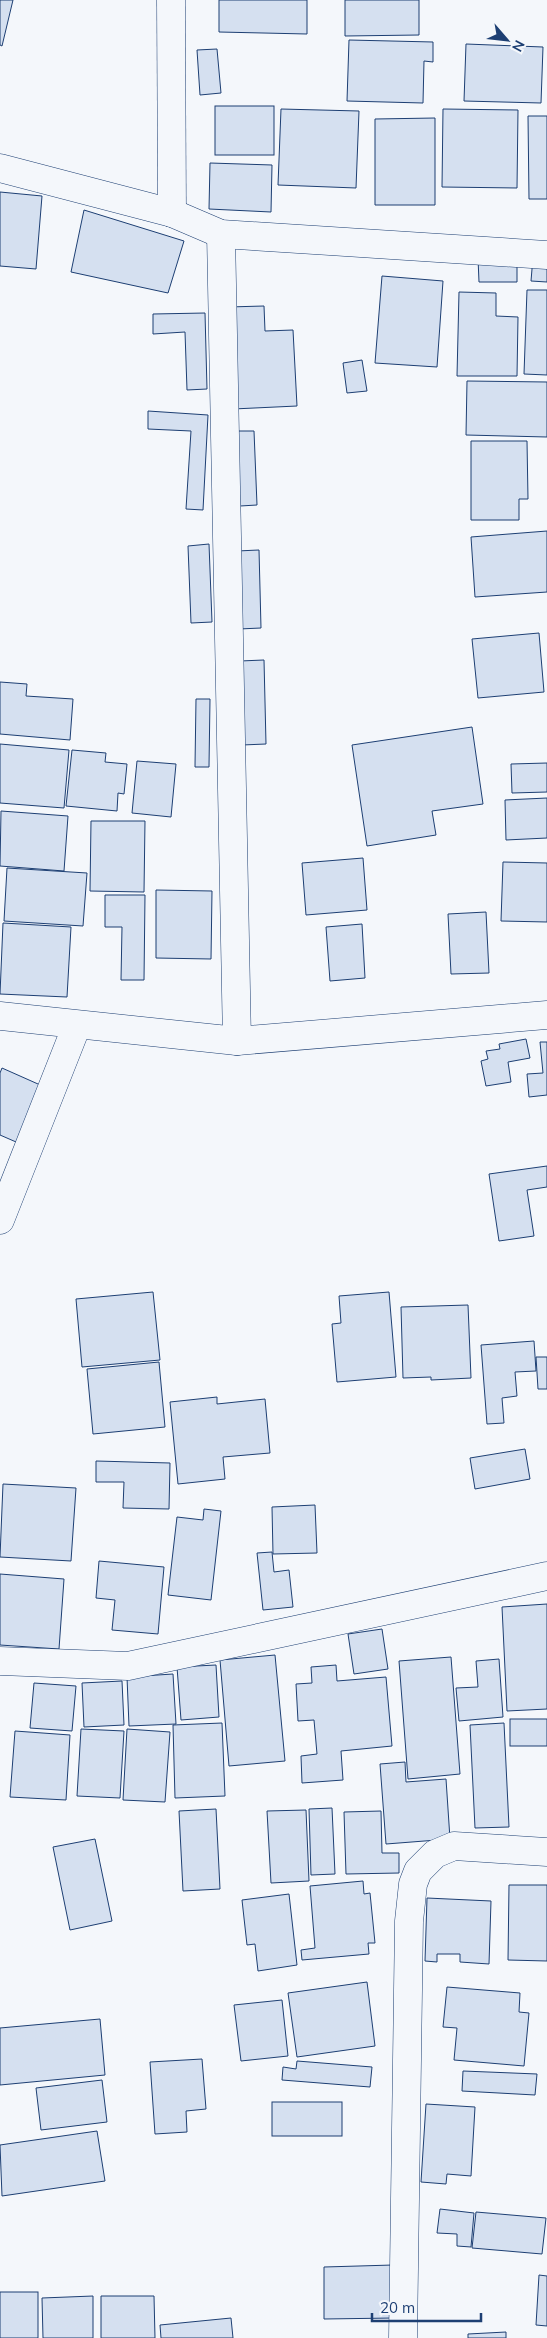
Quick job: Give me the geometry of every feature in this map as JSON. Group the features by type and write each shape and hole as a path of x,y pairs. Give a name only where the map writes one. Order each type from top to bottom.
{"street":[{"path":"171,0 172,213"},
{"path":"0,168 172,213 222,234 547,255"},
{"path":"222,234 237,1041"},
{"path":"0,1016 237,1041 547,1015"},
{"path":"0,1220 77,1025"},
{"path":"0,1661 128,1666 547,1576"},
{"path":"402,2338 409,1931 413,1884 418,1870 435,1854 454,1846 547,1852"}],"building":[{"path":"0,0 13,0 2,46 0,45"},
{"path":"219,0 307,0 307,34 219,32"},
{"path":"345,0 419,0 419,35 345,36"},
{"path":"349,40 433,42 433,62 424,61 423,103 347,101"},
{"path":"466,44 543,47 541,103 464,101"},
{"path":"217,49 221,93 200,95 197,50"},
{"path":"215,106 274,106 274,155 215,155"},
{"path":"281,109 359,111 356,188 278,185"},
{"path":"443,109 518,110 517,188 442,187"},
{"path":"528,116 547,116 547,199 529,199"},
{"path":"435,118 435,205 375,205 375,119"},
{"path":"210,163 272,165 271,212 209,209"},
{"path":"0,192 42,196 36,269 0,266"},
{"path":"84,210 184,241 168,293 71,272"},
{"path":"533,257 547,258 547,282 531,281"},
{"path":"478,258 517,258 517,282 479,282"},
{"path":"382,276 443,281 437,367 375,363"},
{"path":"527,290 547,290 547,375 524,374"},
{"path":"459,292 496,293 496,316 518,317 517,376 457,376"},
{"path":"264,306 265,331 293,330 297,406 233,409 228,307"},
{"path":"205,313 207,389 187,390 185,332 153,334 153,314"},
{"path":"362,360 367,391 347,393 343,363"},
{"path":"467,381 547,382 547,437 466,435"},
{"path":"148,411 208,415 203,510 186,509 191,431 148,429"},
{"path":"237,431 254,431 257,505 240,506"},
{"path":"471,441 527,441 528,499 519,499 519,520 471,520"},
{"path":"547,531 547,592 475,597 471,537"},
{"path":"209,544 212,622 191,623 188,546"},
{"path":"259,550 261,628 239,629 237,551"},
{"path":"539,633 544,692 478,698 472,639"},
{"path":"264,660 266,744 242,745 240,661"},
{"path":"0,682 27,684 26,696 73,699 70,740 0,734"},
{"path":"196,699 210,699 209,767 195,767"},
{"path":"472,727 483,804 432,811 436,835 367,846 352,745"},
{"path":"0,744 69,750 64,808 0,803"},
{"path":"72,750 106,753 105,762 127,764 124,794 118,793 117,811 66,806"},
{"path":"137,761 176,764 171,817 132,813"},
{"path":"547,763 547,792 512,793 511,764"},
{"path":"547,798 547,838 506,840 505,800"},
{"path":"1,811 68,816 64,871 0,866"},
{"path":"91,821 145,821 144,892 90,891"},
{"path":"363,858 367,910 306,915 302,863"},
{"path":"503,862 547,863 547,922 501,921"},
{"path":"7,868 87,873 83,926 4,921"},
{"path":"156,890 212,891 211,959 156,958"},
{"path":"105,895 145,895 144,980 121,980 122,927 105,927"},
{"path":"486,912 489,973 451,974 448,914"},
{"path":"3,923 71,927 67,997 0,994"},
{"path":"362,924 365,978 330,981 326,927"},
{"path":"526,1039 530,1058 508,1062 511,1082 486,1086 481,1061 488,1059 486,1051 500,1049 499,1044"},
{"path":"540,1042 547,1042 547,1095 529,1097 527,1074 543,1073"},
{"path":"2,1068 47,1088 23,1145 0,1135 0,1073"},
{"path":"547,1166 547,1187 527,1190 534,1236 499,1241 489,1174"},
{"path":"153,1292 160,1360 82,1367 76,1299"},
{"path":"389,1292 396,1377 337,1382 332,1324 341,1323 339,1296"},
{"path":"468,1305 471,1378 431,1380 431,1377 403,1378 401,1307"},
{"path":"534,1341 536,1371 515,1372 517,1396 502,1398 504,1423 487,1424 481,1345"},
{"path":"536,1357 547,1357 547,1389 538,1389"},
{"path":"159,1362 165,1427 93,1434 87,1369"},
{"path":"217,1397 217,1404 265,1399 270,1453 223,1457 225,1479 178,1484 170,1402"},
{"path":"525,1449 530,1479 475,1489 470,1458"},
{"path":"96,1461 170,1463 169,1509 123,1508 124,1482 96,1482"},
{"path":"3,1484 76,1488 71,1561 0,1557"},
{"path":"315,1505 317,1553 273,1554 272,1507"},
{"path":"204,1509 221,1511 211,1600 168,1595 177,1517 203,1520"},
{"path":"272,1552 274,1572 289,1570 293,1607 263,1610 257,1553"},
{"path":"99,1561 164,1567 158,1634 112,1630 115,1600 96,1598"},
{"path":"0,1574 64,1579 59,1649 0,1645"},
{"path":"547,1604 547,1709 507,1711 502,1607"},
{"path":"382,1629 388,1669 354,1674 348,1634"},
{"path":"275,1655 285,1761 229,1766 220,1660"},
{"path":"451,1657 460,1774 408,1779 399,1661"},
{"path":"499,1659 503,1717 459,1721 456,1688 478,1687 476,1661"},
{"path":"216,1665 219,1717 181,1720 177,1667"},
{"path":"336,1665 337,1681 386,1677 392,1746 341,1751 343,1780 302,1783 301,1756 317,1754 314,1720 298,1721 296,1684 312,1683 311,1667"},
{"path":"173,1674 176,1724 129,1726 127,1677"},
{"path":"122,1681 124,1725 84,1727 82,1683"},
{"path":"34,1683 76,1686 72,1731 30,1728"},
{"path":"510,1719 547,1719 547,1746 510,1746"},
{"path":"222,1723 225,1796 175,1798 173,1725"},
{"path":"504,1723 509,1827 475,1828 470,1725"},
{"path":"81,1729 124,1731 120,1798 77,1796"},
{"path":"127,1729 170,1732 165,1802 123,1800"},
{"path":"15,1731 70,1735 66,1800 10,1797"},
{"path":"405,1762 406,1782 446,1779 450,1839 386,1844 380,1764"},
{"path":"332,1808 335,1874 311,1875 309,1809"},
{"path":"216,1809 220,1889 183,1891 179,1811"},
{"path":"306,1810 309,1881 271,1883 267,1811"},
{"path":"381,1811 382,1853 399,1853 399,1873 346,1874 344,1812"},
{"path":"95,1839 112,1921 70,1930 53,1847"},
{"path":"363,1881 364,1894 370,1893 375,1943 368,1943 369,1954 302,1960 301,1950 315,1948 310,1886"},
{"path":"509,1885 547,1885 547,1961 508,1960"},
{"path":"289,1894 297,1965 258,1971 255,1944 247,1945 242,1900"},
{"path":"427,1898 491,1901 489,1964 460,1962 460,1954 437,1954 437,1962 425,1961"},
{"path":"367,1982 375,2046 297,2057 288,1993"},
{"path":"447,1987 520,1993 519,2012 529,2013 524,2066 454,2060 457,2028 443,2027"},
{"path":"282,2000 288,2056 241,2061 234,2005"},
{"path":"100,2019 105,2075 0,2085 0,2028"},
{"path":"202,2059 206,2109 186,2111 187,2132 155,2134 150,2062"},
{"path":"297,2061 372,2067 370,2087 282,2080 283,2067 296,2069"},
{"path":"463,2071 537,2074 535,2095 462,2091"},
{"path":"102,2080 107,2122 41,2130 36,2088"},
{"path":"272,2102 342,2102 342,2136 272,2136"},
{"path":"426,2104 475,2107 471,2176 447,2174 446,2184 421,2182"},
{"path":"97,2131 105,2181 2,2196 0,2145"},
{"path":"440,2209 474,2213 471,2247 457,2246 457,2234 437,2233"},
{"path":"476,2212 546,2218 542,2254 472,2248"},
{"path":"393,2265 394,2318 324,2319 324,2267"},
{"path":"539,2275 547,2276 547,2326 536,2325"},
{"path":"0,2292 38,2292 38,2338 0,2338"},
{"path":"93,2296 93,2338 43,2338 42,2298"},
{"path":"101,2296 154,2296 155,2338 101,2338"},
{"path":"231,2318 233,2338 161,2338 160,2325"},
{"path":"506,2332 506,2338 468,2338 468,2334"}]}
